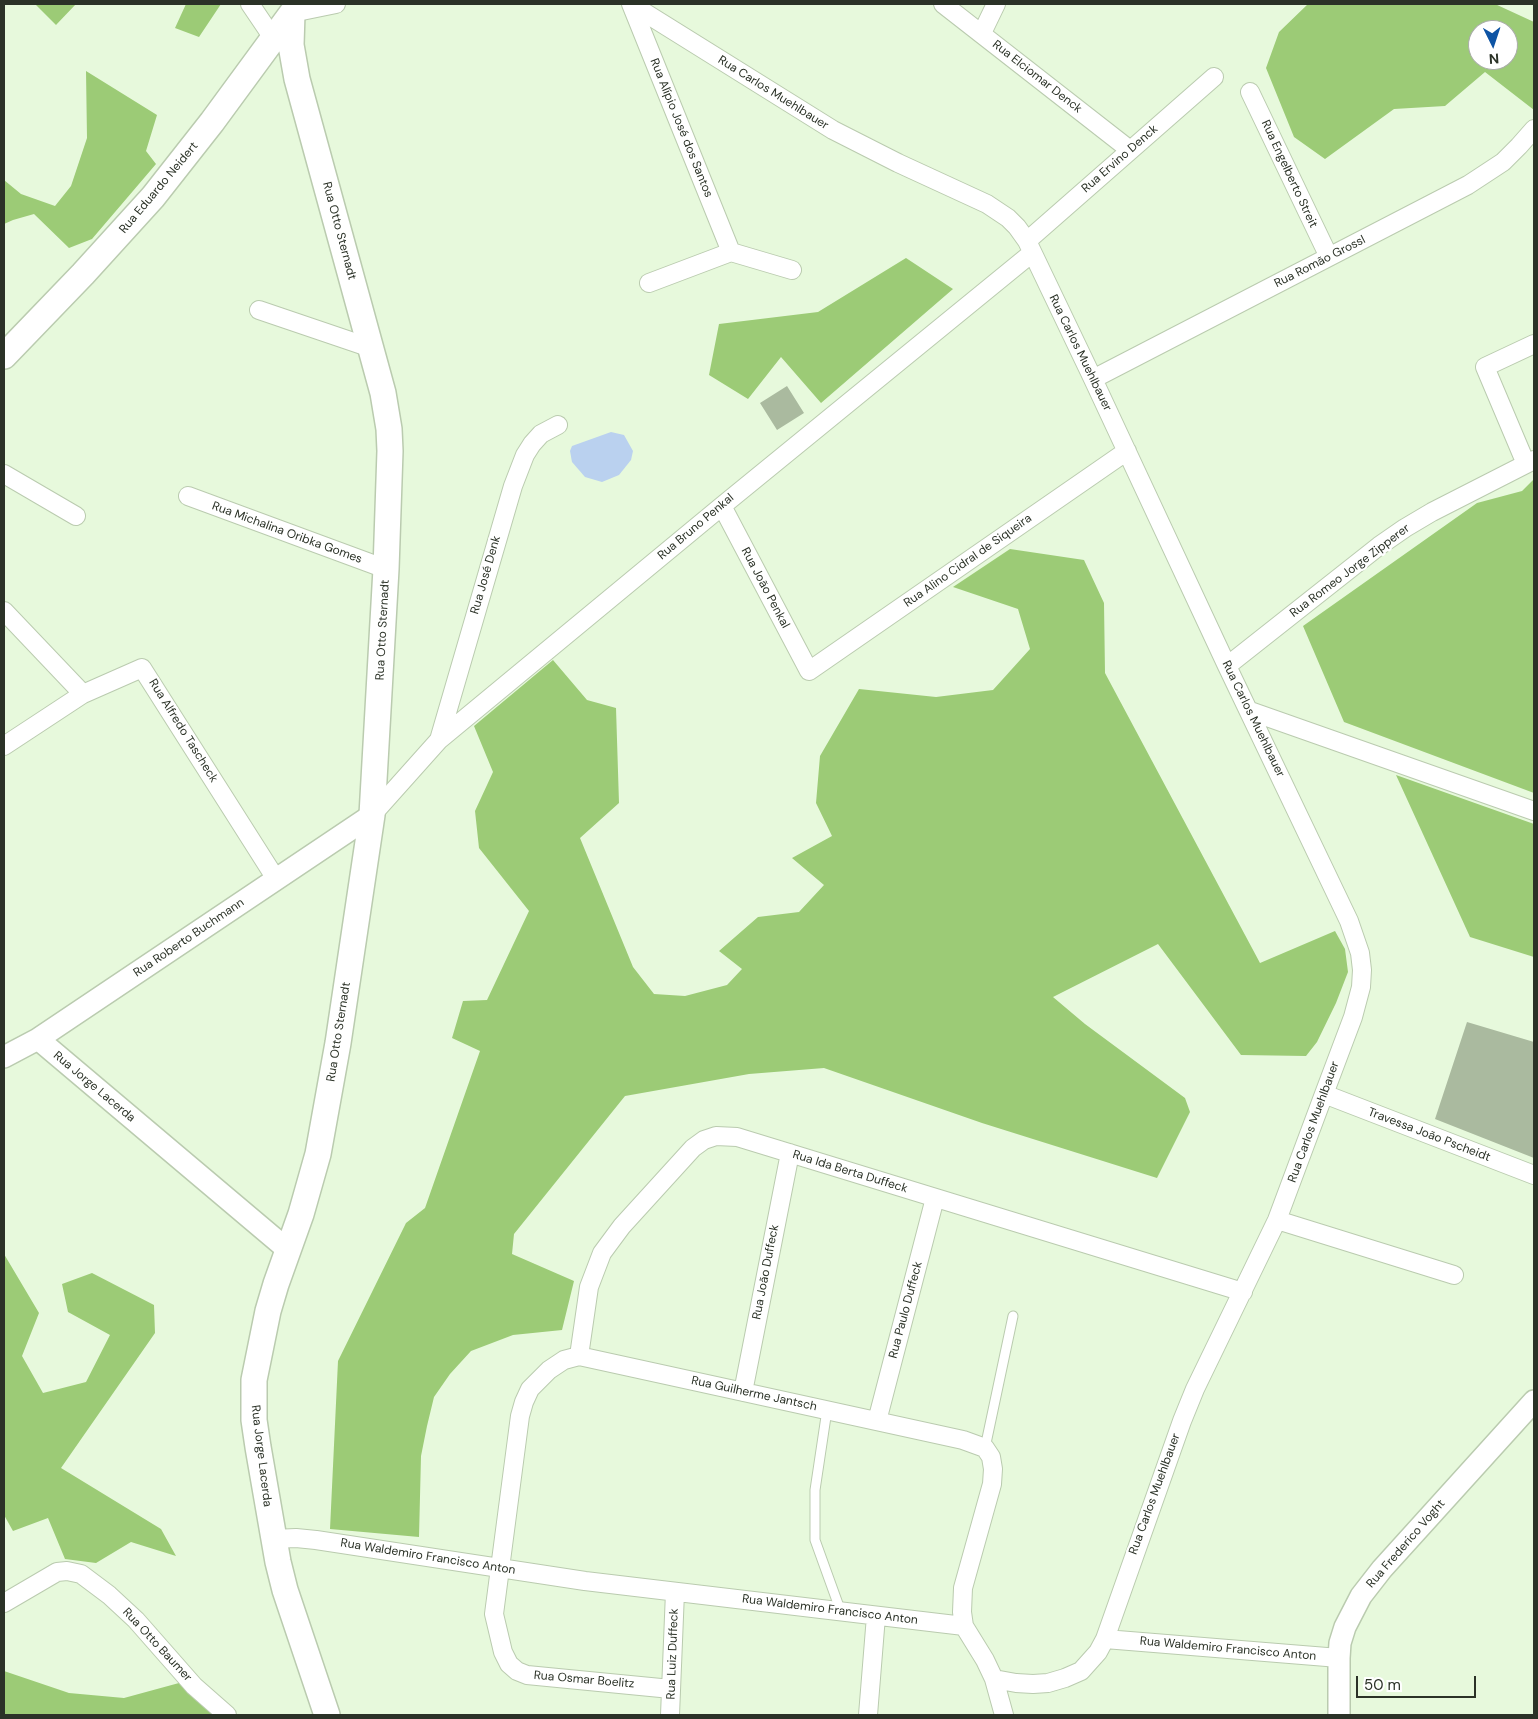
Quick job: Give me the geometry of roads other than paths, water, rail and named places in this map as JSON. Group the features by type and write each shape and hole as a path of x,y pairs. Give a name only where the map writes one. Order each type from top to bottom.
{"main road":[{"name":"Rua Eduardo Neidert","path":"4,356 83,274 153,197 212,122 293,8"},
{"name":"Rua Otto Sternadt","path":"288,1250 310,1185 324,1119 338,1043 372,814 390,488 389,429 382,393 297,80 291,44 293,8"},
{"name":"Rua Jorge Lacerda","path":"288,1250 268,1311 254,1380 254,1420 273,1539 285,1590 328,1715"}],"street":[{"path":"250,4 273,38"},
{"path":"293,8 336,4"},
{"name":"Rua Carlos Muehlbauer","path":"631,4 834,130 898,163 987,204 1008,218 1017,227 1030,247 1227,666 1350,921 1360,953 1361,987 1324,1094 1277,1220 1182,1421 1105,1639"},
{"name":"Rua Alípio José dos Santos","path":"631,4 731,252"},
{"name":"Rua Elciomar Denck","path":"943,4 1130,150"},
{"path":"982,33 996,4"},
{"name":"Rua Ervino Denck","path":"1030,247 1130,150 1214,77"},
{"name":"Rua Engelberto Streit","path":"1250,92 1329,257"},
{"name":"Rua Romão Grossl","path":"1093,379 1474,182 1503,162 1534,129"},
{"name":"Rua Bruno Penkal","path":"372,814 439,740 722,506 1030,247"},
{"path":"649,283 731,252 792,270"},
{"path":"259,310 371,348"},
{"path":"1530,462 1485,368 1534,344"},
{"name":"Rua José Denk","path":"439,740 513,486 532,444 541,434 558,425"},
{"name":"Rua Alino Cidral de Siqueira","path":"809,671 1127,452"},
{"name":"Rua Romeo Jorge Zipperer","path":"1227,666 1379,546 1405,528 1432,512 1530,462"},
{"path":"4,474 76,516"},
{"name":"Rua Michalina Oribka Gomes","path":"188,496 386,569"},
{"name":"Rua João Penkal","path":"722,506 809,671"},
{"path":"4,611 84,694"},
{"name":"Rua Alfredo Tascheck","path":"4,746 84,694 142,668 276,879"},
{"path":"1250,711 1534,811"},
{"name":"Rua Roberto Buchmann","path":"4,1057 38,1039 372,814"},
{"name":"Rua Jorge Lacerda","path":"38,1039 288,1250"},
{"name":"Travessa João Pscheidt","path":"1324,1094 1534,1175"},
{"name":"Rua Ida Berta Duffeck","path":"579,1356 589,1287 602,1253 622,1226 693,1148 704,1140 716,1136 738,1137 1243,1292"},
{"name":"Rua João Duffeck","path":"743,1392 790,1153"},
{"name":"Rua Paulo Duffeck","path":"877,1421 935,1198"},
{"path":"1277,1220 1454,1275"},
{"path":"500,1568 520,1416 524,1402 530,1389 549,1370 564,1360 579,1356"},
{"name":"Rua Guilherme Jantsch","path":"579,1356 962,1440 985,1448"},
{"name":"Rua Frederico Voght","path":"1339,1715 1340,1643 1345,1628 1361,1596 1534,1401"},
{"path":"985,1448 991,1457 992,1476 963,1588 962,1612 964,1626 994,1678 1004,1715"},
{"name":"Rua Waldemiro Francisco Anton","path":"273,1539 296,1538 316,1540 675,1592 964,1626"},
{"name":"Rua Osmar Boelitz","path":"500,1568 494,1614 503,1652 509,1664 517,1671 528,1675 671,1688"},
{"name":"Rua Otto Baumer","path":"4,1603 57,1572 67,1571 81,1574 136,1620 194,1686 228,1715"},
{"name":"Rua Luiz Duffeck","path":"670,1715 675,1592"},
{"path":"868,1715 876,1616"},
{"path":"994,1678 1032,1684 1048,1683 1065,1678 1081,1671 1098,1652 1105,1639"},
{"name":"Rua Waldemiro Francisco Anton","path":"1105,1639 1339,1658"}],"lane":[{"path":"985,1448 1013,1316"},
{"path":"827,1410 815,1490 816,1540 841,1612"}],"water":[{"path":"611,432 624,435 633,451 631,460 619,475 602,482 585,477 572,462 570,451 572,446"}]}
